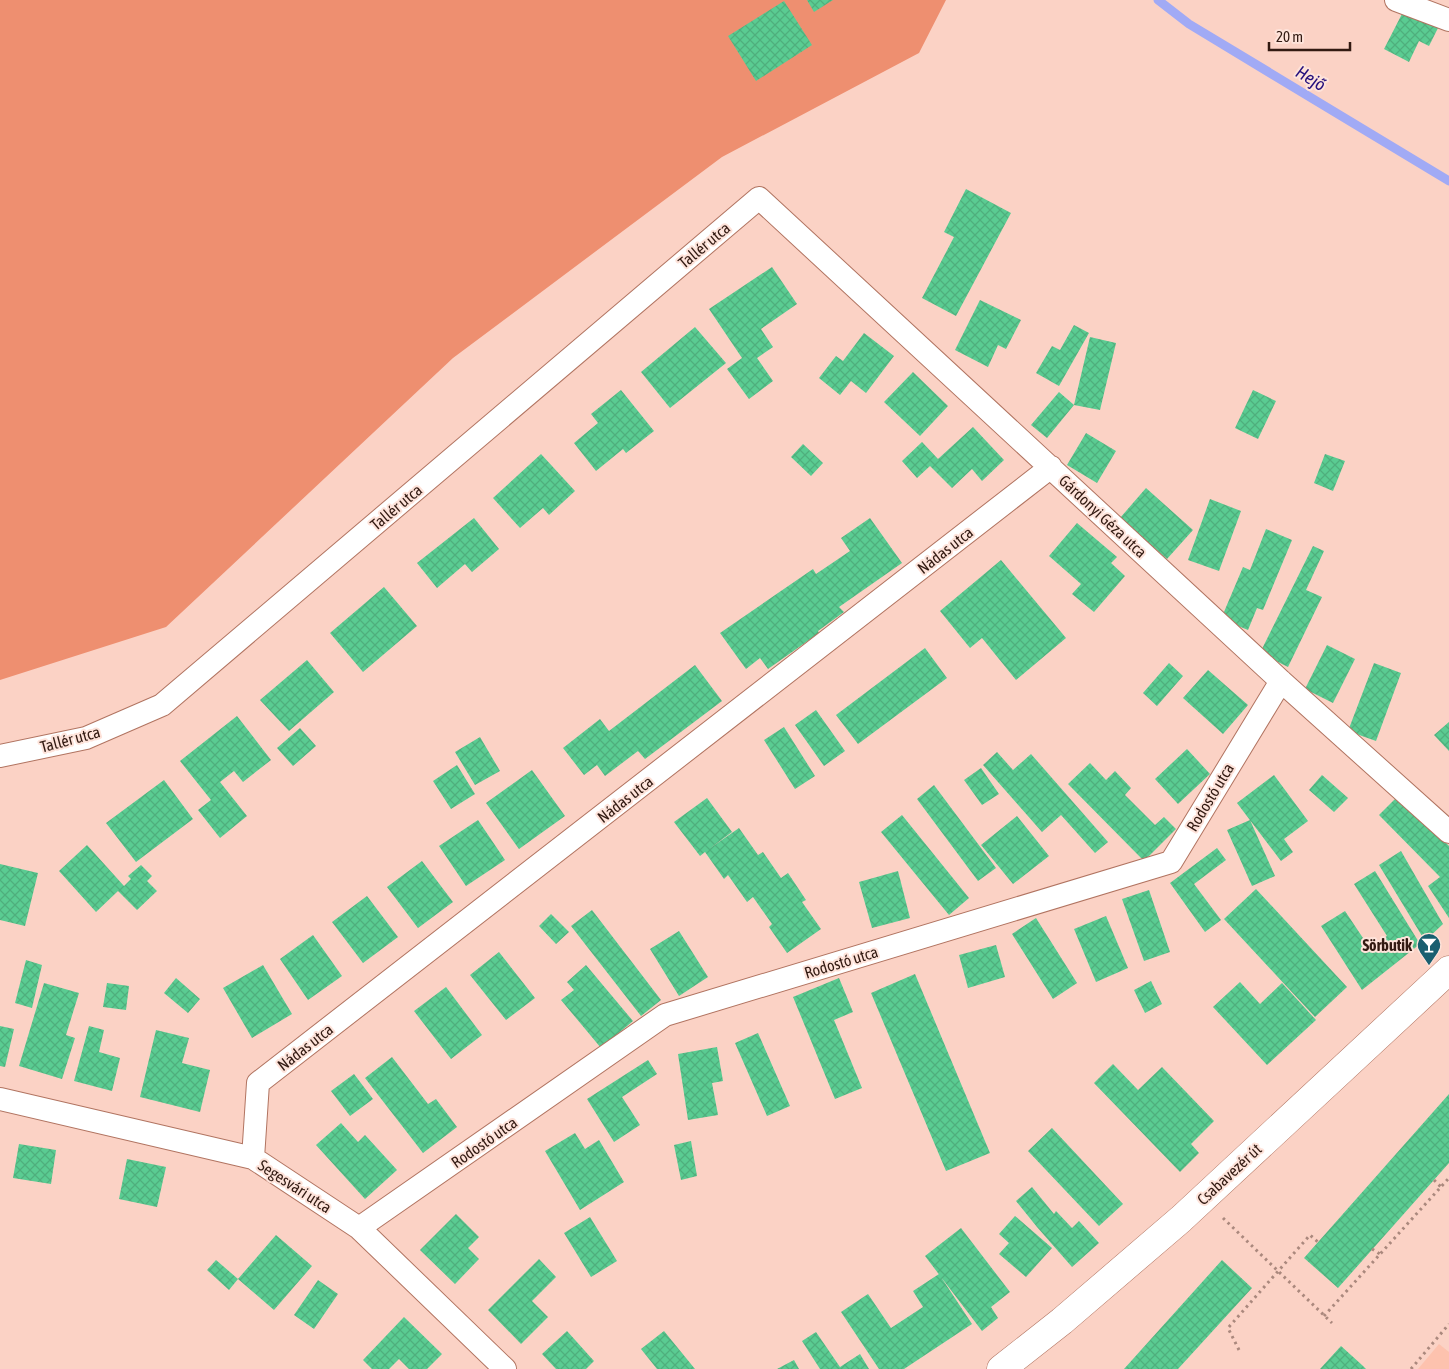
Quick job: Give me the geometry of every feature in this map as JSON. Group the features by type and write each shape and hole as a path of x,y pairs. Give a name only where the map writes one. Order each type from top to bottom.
{"main road":[{"name":"Csabavezér út","path":"1001,1369 1062,1322 1203,1198 1449,970"}],"street":[{"path":"1396,0 1449,20"},
{"name":"Gárdonyi Géza utca","path":"759,198 1282,681 1449,832"},
{"name":"Tallér utca","path":"0,756 86,738 162,706 759,198"},
{"name":"Nádas utca","path":"253,1158 258,1083 1051,468"},
{"name":"Rodostó utca","path":"359,1228 665,1015 1171,862 1282,681"},
{"name":"Segesvári utca","path":"0,1099 253,1158 359,1228 505,1369"}],"path":[{"path":"1324,1316 1449,1178"},
{"path":"1434,1180 1441,1187"},
{"path":"1203,1198 1332,1323"},
{"path":"1239,1350 1228,1328 1310,1235 1318,1242"},
{"path":"1372,1249 1380,1254"},
{"path":"1411,1369 1449,1324"}],"shaded area":[{"path":"0,0 946,0 919,53 722,157 453,358 166,627 0,680"},
{"path":"1439,1344 1449,1352 1449,1369 1418,1369"}],"building":[{"path":"807,0 833,0 814,12"},
{"path":"784,1 812,45 756,81 728,36"},
{"path":"1404,10 1438,28 1429,46 1419,41 1409,62 1384,49"},
{"path":"966,189 1011,213 956,316 922,298 954,237 944,232"},
{"path":"772,267 797,304 761,329 773,347 757,358 773,381 749,399 727,369 742,358 709,309"},
{"path":"980,300 1021,320 1006,349 998,345 988,367 955,350"},
{"path":"1074,325 1089,333 1059,386 1036,373 1052,346 1060,350"},
{"path":"695,327 726,363 670,408 641,372"},
{"path":"864,333 894,356 866,393 851,381 840,395 819,378 836,356 843,361"},
{"path":"1090,337 1116,343 1100,410 1074,405"},
{"path":"913,372 948,406 920,436 884,402"},
{"path":"621,390 654,431 626,453 623,449 596,471 574,443 598,423 591,414"},
{"path":"1253,390 1276,401 1258,439 1235,428"},
{"path":"1059,392 1074,405 1047,438 1031,425"},
{"path":"973,427 1004,460 982,481 972,469 952,488 930,466 917,478 902,461 922,442 938,459"},
{"path":"1086,433 1116,451 1097,483 1067,465"},
{"path":"803,444 823,463 811,476 791,457"},
{"path":"541,454 575,491 549,515 543,508 520,528 493,498"},
{"path":"1325,454 1345,461 1333,491 1314,483"},
{"path":"1146,488 1193,530 1167,559 1120,518"},
{"path":"1210,499 1241,511 1219,571 1188,560"},
{"path":"474,518 499,549 472,572 465,564 437,588 417,563"},
{"path":"870,518 902,563 839,607 844,612 818,631 819,633 768,669 760,658 746,669 720,633 813,569 816,574 850,551 841,538"},
{"path":"1077,523 1117,557 1111,563 1125,576 1094,612 1072,594 1081,584 1049,556"},
{"path":"1266,529 1292,540 1263,610 1257,608 1248,630 1221,619 1243,567 1250,570"},
{"path":"1313,546 1324,551 1306,590 1322,597 1288,667 1260,653"},
{"path":"1001,560 1066,638 1016,680 982,638 970,648 940,611"},
{"path":"384,587 417,626 363,672 330,633"},
{"path":"1327,645 1355,659 1333,703 1305,689"},
{"path":"925,648 947,678 858,744 836,715"},
{"path":"307,660 334,692 289,731 260,700"},
{"path":"1169,663 1183,676 1157,706 1143,693"},
{"path":"1374,663 1401,673 1376,741 1348,731"},
{"path":"695,665 722,701 645,759 638,751 605,776 597,765 584,775 563,748 600,719 609,731"},
{"path":"1208,670 1248,705 1223,734 1183,698"},
{"path":"816,710 845,751 824,766 795,725"},
{"path":"237,716 271,760 243,782 234,771 220,782 247,816 220,838 198,810 211,800 180,761"},
{"path":"1449,722 1449,751 1434,735"},
{"path":"784,727 815,776 795,789 764,740"},
{"path":"300,728 316,746 293,766 277,748"},
{"path":"480,737 500,771 475,785 455,752"},
{"path":"1187,749 1210,774 1178,804 1155,779"},
{"path":"997,752 1013,770 1031,754 1108,842 1095,853 1061,815 1042,832 983,765"},
{"path":"1090,763 1106,780 1115,771 1131,788 1125,795 1155,825 1164,817 1176,829 1144,861 1068,784"},
{"path":"457,765 475,794 451,809 433,781"},
{"path":"981,768 999,794 982,805 964,780"},
{"path":"532,770 565,816 519,849 486,803"},
{"path":"1274,775 1308,821 1284,839 1293,852 1281,861 1237,803"},
{"path":"1322,775 1348,798 1334,812 1309,790"},
{"path":"164,780 193,819 136,862 106,823"},
{"path":"934,785 996,868 978,881 917,799"},
{"path":"1399,795 1449,846 1449,918 1428,886 1440,877 1379,815"},
{"path":"707,798 732,832 709,849 739,828 758,855 763,852 781,878 788,873 806,900 802,902 821,929 787,953 769,927 772,924 753,897 747,902 728,875 724,879 705,852 700,856 674,822"},
{"path":"902,815 969,898 949,915 881,832"},
{"path":"1017,816 1049,856 1013,884 981,845"},
{"path":"478,820 505,860 466,886 439,846"},
{"path":"1250,820 1275,876 1252,886 1227,830"},
{"path":"87,845 124,886 131,879 128,876 141,865 152,876 147,881 157,891 137,910 118,891 96,912 59,871"},
{"path":"1217,848 1226,860 1194,884 1221,920 1205,932 1170,883"},
{"path":"1401,851 1443,924 1425,941 1379,865"},
{"path":"422,861 453,902 418,928 387,887"},
{"path":"0,864 38,873 25,926 0,920"},
{"path":"898,871 910,918 872,928 859,882"},
{"path":"1375,871 1420,944 1362,990 1321,926 1345,911 1369,947 1387,936 1354,884"},
{"path":"1256,889 1347,987 1315,1017 1224,919"},
{"path":"1149,890 1170,952 1144,961 1122,899"},
{"path":"367,896 398,937 363,963 332,922"},
{"path":"592,910 661,1000 641,1016 571,926"},
{"path":"551,914 569,932 556,944 539,926"},
{"path":"1106,916 1128,968 1096,982 1074,929"},
{"path":"1036,918 1077,983 1053,999 1012,934"},
{"path":"679,931 708,977 679,996 650,949"},
{"path":"313,935 342,976 308,1000 280,959"},
{"path":"996,945 1005,977 968,988 959,955"},
{"path":"499,952 535,998 506,1020 470,975"},
{"path":"26,960 42,965 32,1008 15,1003"},
{"path":"263,965 292,1014 252,1038 223,988"},
{"path":"586,965 633,1021 601,1048 561,1000 574,990 567,982"},
{"path":"915,974 990,1153 946,1171 871,993"},
{"path":"176,978 200,999 188,1013 164,993"},
{"path":"839,978 853,1012 834,1020 862,1088 835,1099 793,997"},
{"path":"1151,981 1162,1004 1145,1013 1134,990"},
{"path":"1240,982 1260,1004 1282,983 1316,1020 1267,1065 1213,1007"},
{"path":"44,983 79,993 66,1035 75,1038 62,1079 19,1066"},
{"path":"107,983 129,986 126,1010 103,1007"},
{"path":"446,987 482,1035 451,1059 414,1011"},
{"path":"0,1026 14,1029 5,1067 0,1066"},
{"path":"89,1026 104,1030 99,1052 120,1058 112,1091 74,1081"},
{"path":"156,1030 189,1038 182,1063 210,1070 200,1112 140,1097"},
{"path":"758,1033 790,1106 767,1116 735,1043"},
{"path":"717,1047 723,1081 712,1083 718,1115 688,1120 678,1054"},
{"path":"392,1057 428,1104 436,1099 457,1127 423,1153 365,1078"},
{"path":"648,1060 657,1074 622,1097 640,1125 614,1142 587,1099"},
{"path":"1113,1064 1138,1090 1162,1067 1214,1121 1191,1144 1199,1153 1180,1172 1094,1083"},
{"path":"354,1074 373,1099 350,1116 331,1091"},
{"path":"1449,1094 1449,1163 1338,1288 1304,1258"},
{"path":"341,1123 358,1142 365,1135 397,1170 365,1199 316,1145"},
{"path":"1052,1128 1123,1204 1099,1226 1028,1151"},
{"path":"575,1133 585,1149 599,1140 624,1182 580,1210 545,1151"},
{"path":"691,1141 697,1176 681,1180 674,1145"},
{"path":"19,1144 56,1150 51,1184 13,1178"},
{"path":"127,1159 166,1167 157,1207 119,1199"},
{"path":"1032,1187 1054,1214 1056,1211 1072,1228 1079,1221 1099,1243 1072,1267 1016,1201"},
{"path":"456,1214 479,1237 468,1248 479,1259 455,1284 420,1250"},
{"path":"1015,1216 1052,1248 1026,1277 999,1254 1009,1243 999,1234"},
{"path":"590,1217 617,1261 591,1277 564,1233"},
{"path":"961,1228 1010,1292 991,1307 998,1318 982,1331 925,1256"},
{"path":"276,1235 312,1266 274,1310 238,1279"},
{"path":"539,1259 556,1277 532,1301 548,1317 521,1344 488,1310"},
{"path":"216,1260 238,1279 229,1290 207,1270"},
{"path":"1222,1260 1252,1288 1178,1369 1124,1369"},
{"path":"939,1274 972,1324 904,1369 879,1369 841,1312 868,1294 891,1328 923,1307 913,1291"},
{"path":"318,1280 338,1294 314,1329 294,1315"},
{"path":"404,1317 442,1354 427,1369 409,1369 399,1359 389,1369 372,1369 363,1360"},
{"path":"567,1331 594,1361 586,1369 556,1369 542,1354"},
{"path":"664,1331 695,1369 657,1369 641,1349"},
{"path":"816,1332 840,1367 860,1354 869,1369 820,1369 802,1341"},
{"path":"1341,1346 1362,1365 1366,1369 1320,1369"},
{"path":"794,1360 799,1369 777,1369"}],"waterway":[{"name":"Hejő","path":"1158,0 1189,24 1449,181"}],"place":[{"name":"Sörbutik","path":"1429,966"}]}
